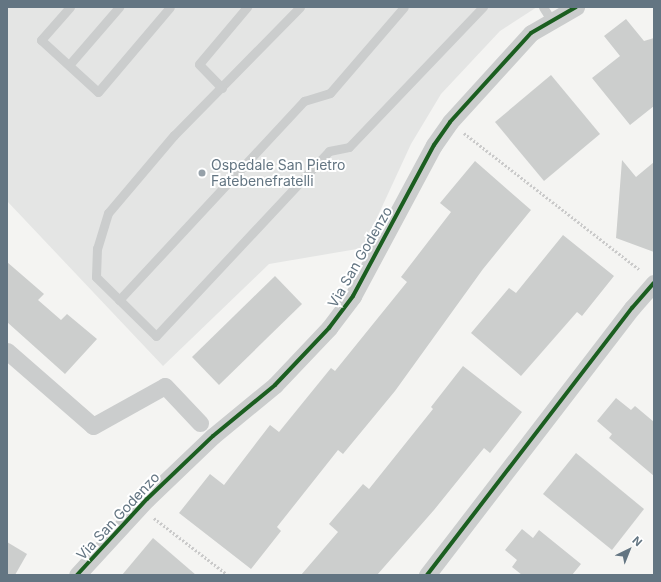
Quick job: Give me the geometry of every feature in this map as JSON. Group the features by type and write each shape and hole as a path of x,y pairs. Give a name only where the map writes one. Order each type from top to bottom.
{"street":[{"name":"Via San Godenzo","path":"77,575 140,506 213,436 275,385 338,318 359,287 439,136 517,46 559,11"},
{"path":"427,575 632,308 654,283"},
{"path":"7,351 92,426 165,386 200,423"}],"lane":[{"path":"70,7 41,40 98,92 170,7"},
{"path":"69,65 119,7"},
{"path":"222,88 199,64 247,7"},
{"path":"300,7 222,88 174,135 108,213 97,248 96,277 156,336 329,151 349,147 483,7"},
{"path":"119,300 304,102 330,93 404,7"}],"path":[{"path":"466,134 639,268"}],"shaded area":[{"name":"Ospedale San Pietro Fatebenefratelli","path":"7,7 537,7 500,31 441,94 411,144 363,248 269,264 163,366 7,201"}],"building":[{"path":"626,19 644,41 654,38 654,106 630,125 592,78 620,56 604,36"},
{"path":"551,75 600,134 544,181 495,122"},
{"path":"622,160 636,177 654,162 654,252 616,238"},
{"path":"475,161 531,210 483,269 395,391 343,454 338,450 277,527 281,531 251,569 179,513 210,474 224,485 270,425 279,432 331,368 335,371 407,282 401,277 451,212 440,203"},
{"path":"563,235 614,276 582,316 577,312 521,376 471,333 509,288 516,293"},
{"path":"7,262 44,294 38,300 61,320 67,314 97,339 65,374 7,322"},
{"path":"275,276 302,304 219,385 192,357"},
{"path":"463,366 522,412 490,453 484,448 434,510 377,575 301,575 338,532 329,524 363,484 369,489 433,409 431,407"},
{"path":"616,398 631,410 635,406 654,422 654,476 609,438 612,434 597,421"},
{"path":"576,453 644,509 612,550 543,494"},
{"path":"522,529 533,538 539,530 581,564 572,575 522,575 512,567 517,560 505,550"},
{"path":"153,538 196,575 122,575"},
{"path":"7,542 27,554 15,575 7,575"}],"cycle path":[{"path":"77,575 147,499 213,436 275,385 329,328 353,296 434,145 450,122 531,33 576,7"},
{"path":"427,575 632,308 654,283"}],"place":[{"name":"Ospedale San Pietro Fatebenefratelli","path":"202,173"}]}
